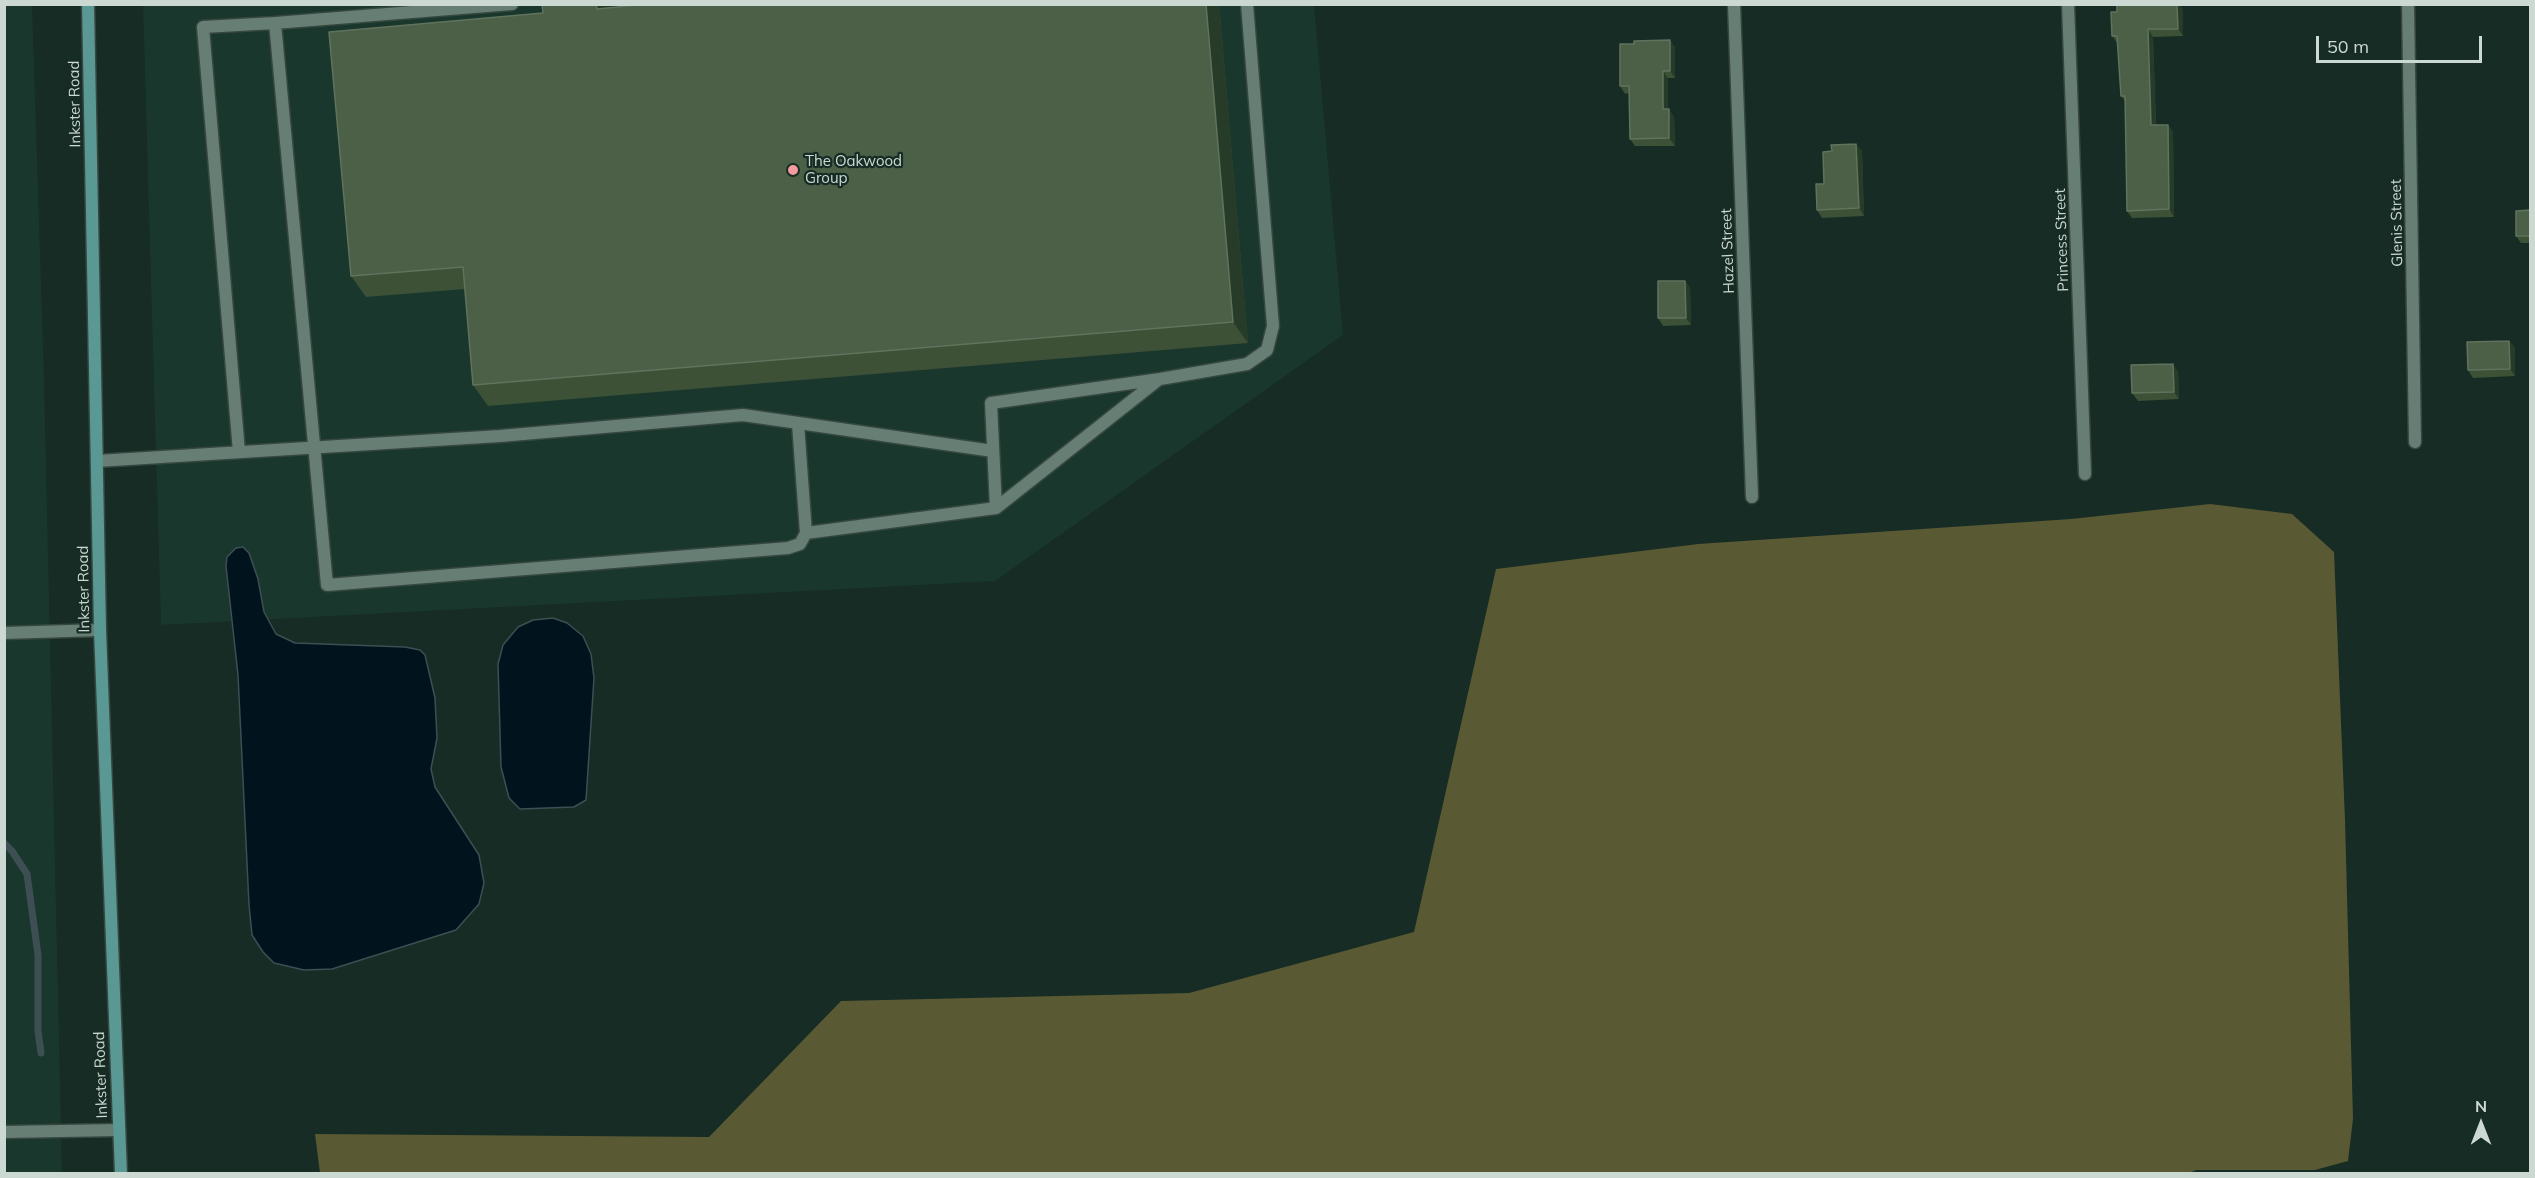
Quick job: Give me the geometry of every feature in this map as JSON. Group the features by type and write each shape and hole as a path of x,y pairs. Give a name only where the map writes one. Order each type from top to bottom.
{"street":[{"name":"Inkster Road","path":"88,4 100,630 120,1173"},
{"path":"239,452 203,27 512,4"},
{"path":"996,508 991,403 1247,364 1267,350 1273,326 1247,4"},
{"name":"Hazel Street","path":"1734,4 1752,497"},
{"name":"Princess Street","path":"2068,4 2085,474"},
{"name":"Glenis Street","path":"2408,4 2415,442"},
{"path":"275,23 327,585 788,548 800,544 806,533 798,424"},
{"path":"806,533 996,508 1160,379"},
{"path":"97,461 500,436 743,415 993,451"},
{"path":"4,633 100,630"},
{"path":"4,1132 118,1130"}],"shaded area":[{"path":"32,4 44,378 62,1173 5,1174 4,5"},
{"path":"143,5 1314,5 1343,335 995,581 161,625"},
{"path":"2210,504 2292,514 2334,552 2345,820 2353,1119 2348,1161 2315,1170 2196,1170 2187,1174 320,1173 315,1134 709,1137 841,1001 1189,993 1414,932 1496,569 1698,544 2071,519"}],"water":[{"path":"243,547 249,553 258,579 264,612 276,634 295,643 405,647 420,650 425,655 435,698 437,738 431,769 435,787 479,855 484,883 479,904 456,930 332,969 304,970 274,963 263,952 252,935 238,675 226,566 227,557 236,548"},
{"path":"553,618 567,623 583,636 591,654 594,678 586,800 574,807 520,809 509,798 501,767 498,664 503,645 518,627 533,620"}],"building":[{"name":"The Oakwood Group","path":"542,4 596,4 597,9 647,4 1206,4 1233,322 473,385 463,267 351,276 329,32 543,13"},
{"path":"2117,4 2177,4 2178,29 2148,29 2151,125 2168,125 2169,209 2127,211 2125,96 2121,96 2117,36 2112,36 2111,12 2117,12"},
{"path":"1670,40 1670,71 1663,71 1663,109 1669,109 1669,138 1630,139 1629,86 1620,86 1620,44 1634,44 1634,41"},
{"path":"1856,144 1859,208 1817,210 1816,184 1824,184 1823,152 1832,151 1831,145"},
{"path":"2530,210 2530,236 2516,236 2516,211"},
{"path":"1658,281 1685,281 1686,318 1658,318"},
{"path":"2509,341 2510,369 2468,370 2467,342"},
{"path":"2173,364 2174,392 2132,393 2131,365"}],"waterway":[{"path":"4,843 27,874 38,955 38,1031 41,1053"}],"place":[{"name":"The Oakwood Group","path":"793,170"}]}
